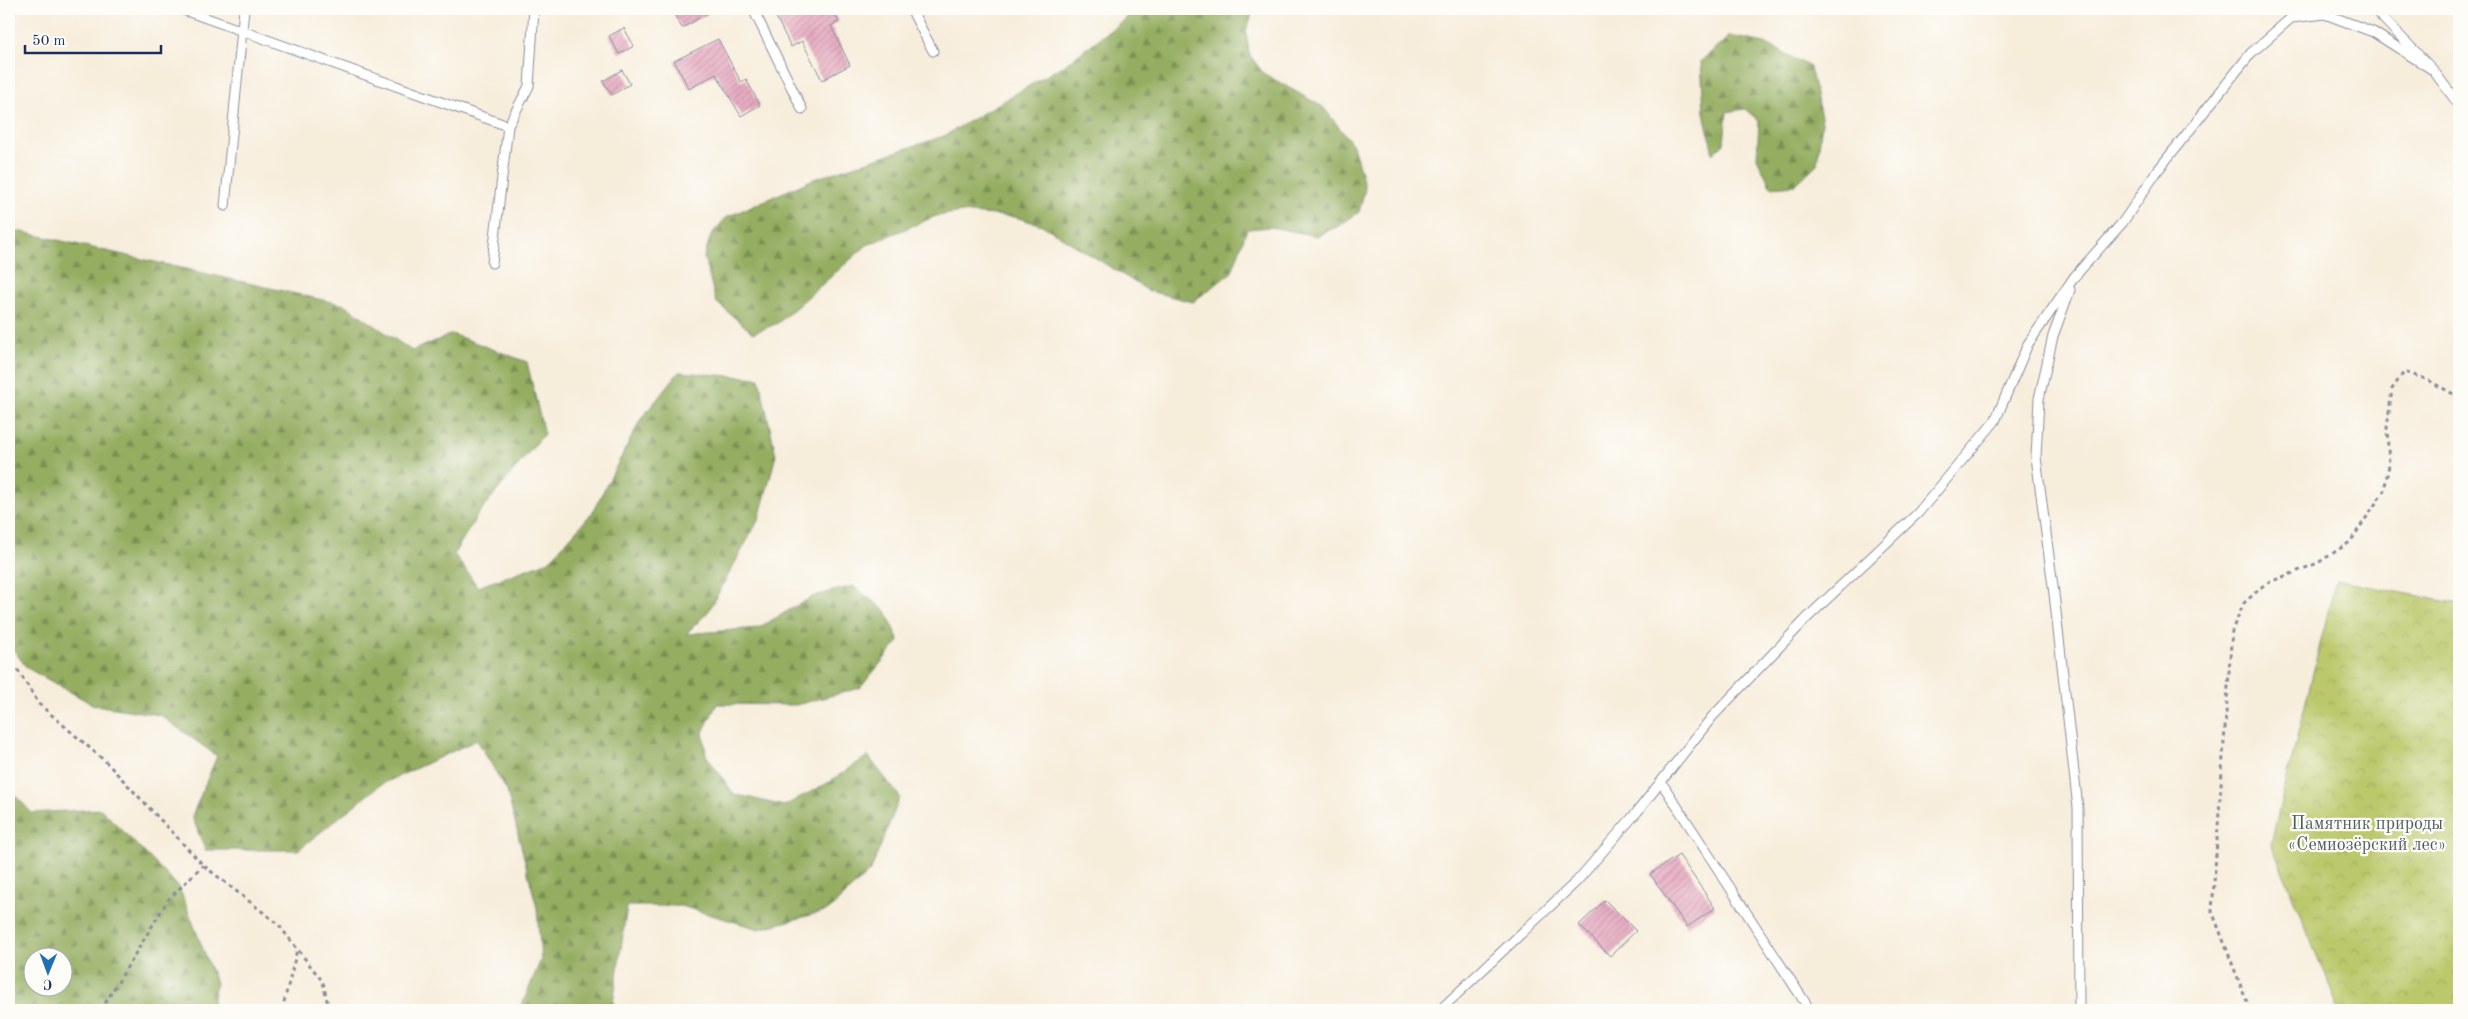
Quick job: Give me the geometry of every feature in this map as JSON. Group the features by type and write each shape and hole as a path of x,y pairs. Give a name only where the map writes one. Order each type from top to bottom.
{"lane":[{"path":"9,19 11,9"},
{"path":"181,9 508,126"},
{"path":"225,206 244,9"},
{"path":"492,263 508,126 529,86 534,9"},
{"path":"753,9 802,109"},
{"path":"911,9 933,51"},
{"path":"2374,9 2433,70 2459,105"},
{"path":"1440,1010 1577,881 1661,782 1712,717 1810,615 1918,513 1995,421 2028,344 2075,276 2122,222 2158,170 2251,54 2291,18 2325,14 2373,32 2433,70"},
{"path":"2075,276 2051,345 2039,399 2036,458 2054,594 2078,808 2079,1010"},
{"path":"1661,782 1810,1010"}],"path":[{"path":"2250,1010 2212,910 2232,630 2244,603 2265,584 2318,563 2350,542 2384,492 2390,465 2387,428 2392,389 2404,372 2426,379 2459,396"},
{"path":"9,656 39,704 106,762 203,865 278,924 323,982 329,1010"},
{"path":"101,1010 168,900 203,865"},
{"path":"282,1010 298,949"}],"green space":[{"path":"1138,9 1254,9 1246,31 1249,54 1263,73 1323,107 1353,145 1365,188 1359,212 1339,226 1317,236 1271,227 1247,229 1232,272 1193,302 1149,291 1042,225 1015,217 961,212 936,216 867,245 778,323 753,333 716,302 704,257 711,235 727,217 814,179 944,136 1066,64"},
{"path":"1730,36 1765,43 1810,67 1822,122 1817,164 1795,185 1771,187 1757,158 1759,121 1745,109 1727,112 1724,143 1713,154 1704,112 1701,61"},
{"path":"9,229 345,305 412,351 452,334 527,362 544,434 478,514 454,554 478,587 549,561 592,513 641,419 679,372 759,378 776,455 759,519 708,612 686,634 758,628 814,596 853,586 886,611 899,641 860,688 796,705 717,704 703,732 706,755 734,794 784,806 826,784 868,756 900,797 871,870 829,910 759,929 681,906 627,906 613,1004 617,1010 520,1010 541,959 537,908 507,791 477,740 380,785 298,850 205,850 192,816 217,756 160,715 94,705 27,668 9,644"},
{"name":"Памятник природы «Семиозёрский лес»","path":"2336,580 2459,604 2459,1010 2339,1010 2271,843"},
{"path":"9,789 32,813 101,809 179,887 216,983 211,1010 9,1010"}],"building":[{"path":"671,9 715,9 682,28"},
{"path":"772,9 832,9 839,22 831,26 850,65 822,80 802,41 791,47"},
{"path":"624,28 634,46 619,54 609,36"},
{"path":"718,39 741,82 746,79 760,105 741,116 716,74 689,89 674,61"},
{"path":"622,70 630,84 612,95 603,81"},
{"path":"1679,855 1715,908 1687,927 1650,874"},
{"path":"1605,900 1636,931 1610,956 1579,925"}]}
